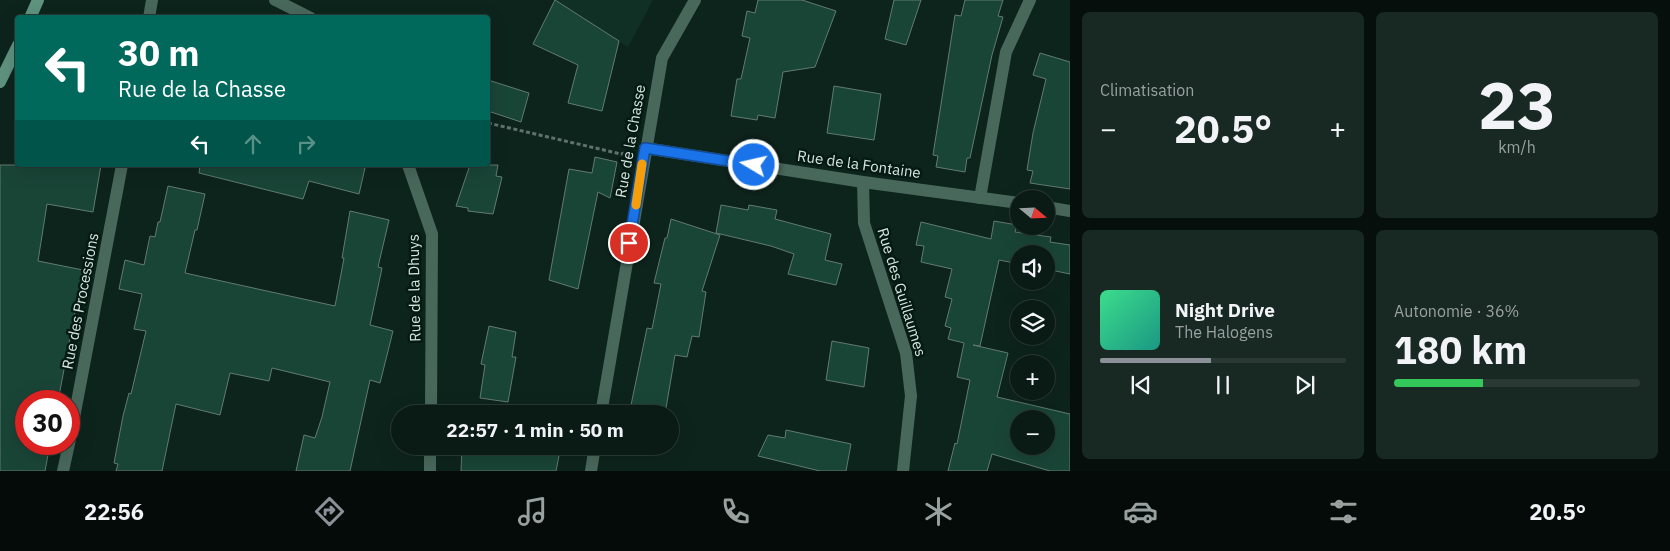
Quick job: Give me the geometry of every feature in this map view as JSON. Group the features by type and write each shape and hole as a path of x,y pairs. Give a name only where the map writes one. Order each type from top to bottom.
{"main road":[{"path":"31,15 38,0"},
{"path":"0,82 15,51"}],"street":[{"path":"150,15 152,0"},
{"path":"275,0 305,15"},
{"name":"Rue de la Chasse","path":"602,405 645,148 662,58 695,0"},
{"path":"980,198 1006,52 1030,0"},
{"name":"Rue de la Fontaine","path":"645,148 863,182 1010,202"},
{"name":"Rue des Processions","path":"79,390 122,167"},
{"name":"Rue de la Dhuys","path":"409,167 432,234 431,405"},
{"name":"Rue des Guillaumes","path":"863,182 864,222 906,353 911,396 903,471"},
{"path":"1055,208 1070,211"},
{"name":"Rue des Processions","path":"63,471 67,455"},
{"path":"430,455 430,471"},
{"path":"591,471 594,455"}],"path":[{"path":"490,123 621,154 645,148"}],"shaded area":[{"path":"555,0 653,0 628,47"}],"building":[{"path":"555,0 619,41 602,111 568,103 578,65 533,44"},
{"path":"758,0 802,0 836,11 815,67 783,72 775,118 758,115 757,120 731,116 737,79 741,79 750,38 742,36 747,11 755,13"},
{"path":"894,0 921,0 906,45 885,39"},
{"path":"965,0 1003,0 998,16 1003,17 992,55 970,158 967,158 965,172 936,167 938,156 933,155 955,15 961,16"},
{"path":"1040,53 1070,62 1070,189 1030,183 1033,171 1027,170 1033,133 1046,79 1033,75"},
{"path":"490,81 529,93 521,122 490,112"},
{"path":"834,86 881,94 874,140 827,133"},
{"path":"595,157 617,162 610,198 598,192 578,289 549,280 569,169 592,173"},
{"path":"0,165 15,165 15,167 101,167 93,212 47,204 38,261 83,270 60,390 15,390 15,455 48,455 45,471 0,471"},
{"path":"498,165 496,176 502,177 493,214 468,211 468,208 456,206 469,167"},
{"path":"200,167 365,168 359,194 309,181 303,199 199,173"},
{"path":"168,186 205,194 185,273 335,306 350,211 389,220 378,267 382,268 370,325 393,331 380,383 370,380 350,471 296,471 304,435 315,438 330,382 272,368 269,381 230,373 220,415 176,404 162,471 116,471 118,464 114,463 123,416 129,393 131,394 146,331 134,329 142,294 119,289 125,260 144,265 150,236 155,237 158,222 160,222"},
{"path":"721,205 748,210 749,205 777,210 775,219 831,234 825,260 842,264 836,285 788,274 794,254 771,246 716,233"},
{"path":"671,219 720,235 702,291 706,292 699,337 692,336 687,357 675,355 667,405 631,405 647,328 652,329 661,284 654,283 665,238 667,238"},
{"path":"994,221 1010,224 1010,235 1051,237 1050,242 1070,245 1070,274 1055,271 1055,245 1010,245 1010,262 999,260 980,346 973,345 1008,353 997,397 1053,410 1010,410 1010,455 1055,455 1055,411 1070,414 1070,471 1050,471 992,454 987,471 948,471 955,443 957,444 970,380 957,377 964,343 948,339 951,328 945,326 952,299 945,297 952,269 921,262 924,246 916,245 921,222 991,239"},
{"path":"489,326 516,332 512,357 516,357 508,402 480,398 485,365 481,364"},
{"path":"832,341 869,348 864,387 826,380"},
{"path":"786,430 851,444 846,471 820,471 758,456 768,435 785,438"},
{"path":"462,455 559,455 556,471 461,471"}],"slow traffic":[{"path":"636,205 642,164"}],"route":[{"path":"629,243 645,148 754,165"}]}
